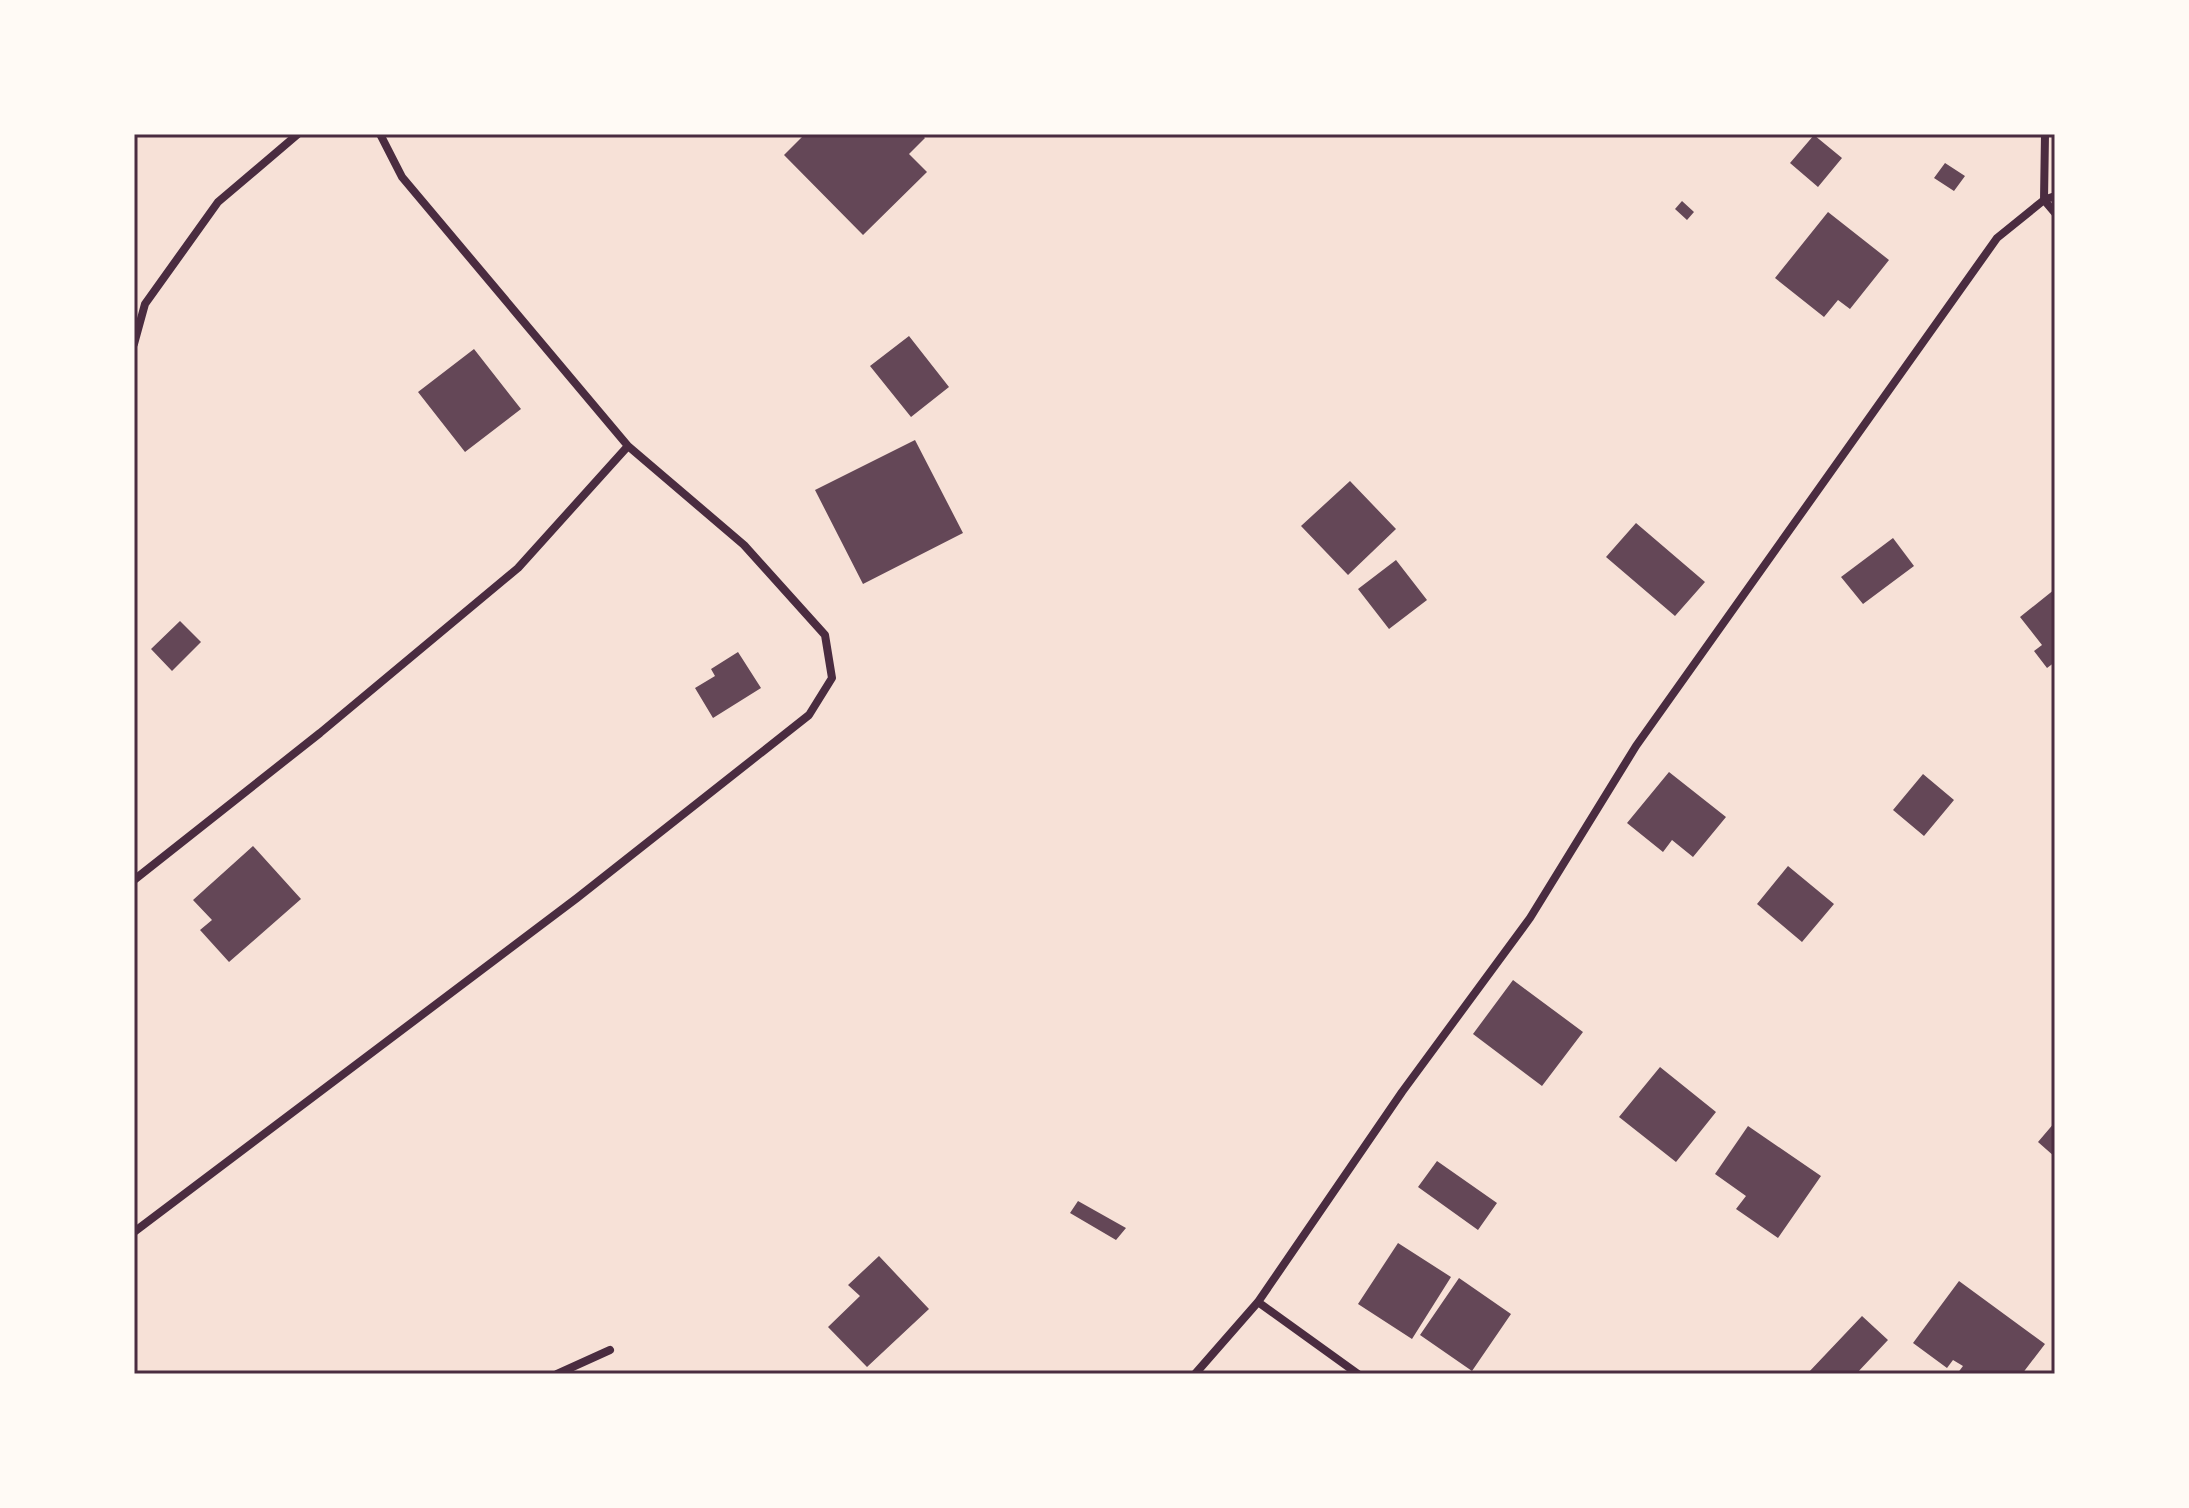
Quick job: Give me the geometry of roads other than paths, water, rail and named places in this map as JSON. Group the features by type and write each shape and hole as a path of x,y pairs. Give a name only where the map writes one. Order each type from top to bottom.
{"street":[{"path":"134,344 145,304 218,202 298,134"},
{"path":"134,1232 577,898 809,715 832,678 825,635 744,545 628,446 402,177 380,134"},
{"path":"2045,134 2044,200 2055,213"},
{"path":"1195,1374 1258,1302 1402,1092 1530,918 1636,746 1997,238 2044,200 2055,196"},
{"path":"134,880 320,733 518,568 628,446"},
{"path":"1258,1302 1358,1374"},
{"path":"557,1374 610,1350"}]}
